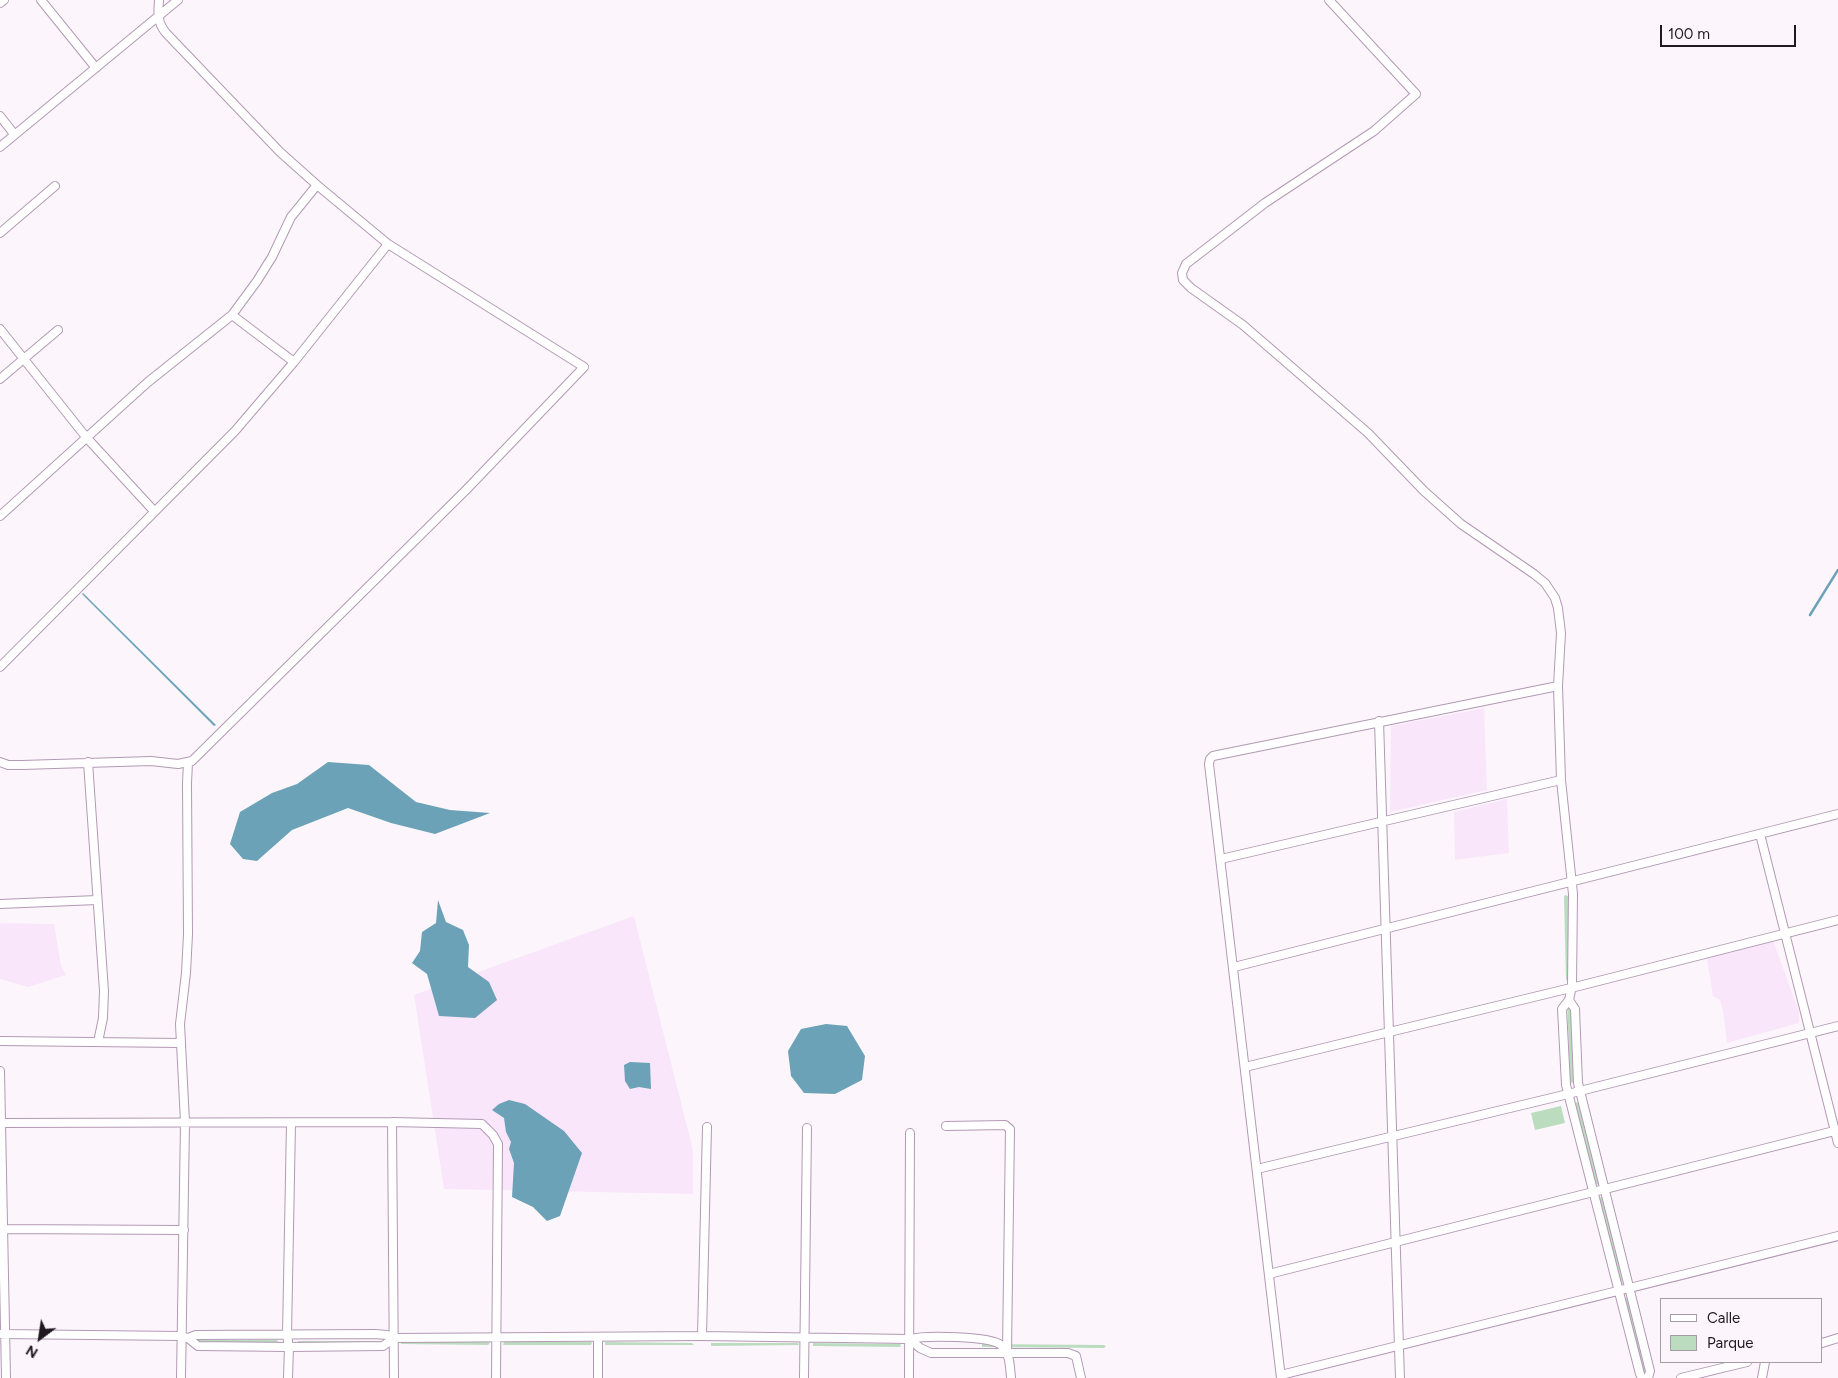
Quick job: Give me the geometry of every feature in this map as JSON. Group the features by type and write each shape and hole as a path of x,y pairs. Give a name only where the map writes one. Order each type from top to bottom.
{"street":[{"path":"0,3 4,0"},
{"path":"41,0 96,68"},
{"path":"0,762 8,764 88,762 188,763 196,759 466,490 584,367 388,244 317,185 249,121 166,33 160,26 157,18 158,0"},
{"path":"0,147 178,0"},
{"path":"1329,0 1416,94 1396,114 1374,131 1265,202 1186,264 1182,273 1184,280 1191,288 1243,325 1368,434 1424,492 1461,524 1545,583 1555,598 1561,633 1558,686 1561,780 1572,880 1572,986 1569,1000 1562,1009 1566,1085 1618,1292 1642,1378"},
{"path":"0,116 14,134"},
{"path":"0,516 148,382 232,315 272,257 291,217 317,185"},
{"path":"0,233 55,186"},
{"path":"0,666 235,431 294,362 388,244"},
{"path":"232,315 294,362"},
{"path":"0,329 86,437 154,511"},
{"path":"0,379 58,330"},
{"path":"1558,686 1212,756 1210,759 1209,764 1281,1377 1838,1236"},
{"path":"1379,721 1400,1378"},
{"path":"88,762 104,991 103,1018 98,1042"},
{"path":"181,1378 184,1337 185,1122 180,1024 188,934 188,763"},
{"path":"1221,860 1561,780"},
{"path":"1234,966 1838,814"},
{"path":"1760,834 1838,1143"},
{"path":"0,904 97,900"},
{"path":"1245,1067 1838,920"},
{"path":"1569,1000 1575,1009 1578,1084 1650,1371 1648,1378"},
{"path":"1257,1169 1568,1094 1838,1026"},
{"path":"0,1041 180,1043"},
{"path":"0,1071 4,1229 3,1334 6,1378"},
{"path":"1,1123 392,1122 482,1124 493,1135 498,1144 496,1378"},
{"path":"392,1122 394,1378"},
{"path":"288,1378 289,1347 287,1335 291,1123"},
{"path":"946,1126 1004,1125 1010,1128 1007,1352 1011,1378"},
{"path":"702,1336 707,1126"},
{"path":"804,1378 807,1128"},
{"path":"1269,1274 1836,1131"},
{"path":"909,1378 910,1133"},
{"path":"4,1229 184,1230"},
{"path":"3,1334 184,1337 196,1335 375,1334 394,1338 702,1336 910,1339 929,1336 992,1340 1001,1345 1007,1352"},
{"path":"184,1337 198,1346 289,1347 383,1346 394,1338"},
{"path":"598,1337 598,1378"},
{"path":"1823,1343 1838,1338"},
{"path":"910,1339 920,1348 931,1353 1068,1353 1076,1356 1081,1378"},
{"path":"1681,1378 1743,1363"},
{"path":"1762,1378 1765,1363"}],"shaded area":[{"path":"1484,708 1487,790 1390,812 1391,726"},
{"path":"1507,799 1509,853 1455,860 1454,812"},
{"path":"634,916 693,1150 693,1194 444,1189 414,995"},
{"path":"0,923 54,924 61,965 66,975 28,987 0,979"},
{"path":"1773,940 1799,1012 1799,1023 1727,1043 1723,1011 1720,1000 1713,996 1706,953"}],"green space":[{"path":"1565,895 1568,896 1571,979 1568,981 1566,980"},
{"path":"1571,993 1574,1082 1572,1083 1570,1082 1567,995"},
{"path":"1576,1102 1579,1103 1599,1185 1595,1184"},
{"path":"1561,1106 1565,1123 1535,1130 1531,1113"},
{"path":"1600,1197 1603,1198 1623,1284 1620,1283"},
{"path":"1624,1299 1629,1299 1647,1373 1644,1375"},
{"path":"196,1340 278,1341 277,1343 196,1343"},
{"path":"298,1341 380,1341 381,1343 298,1343"},
{"path":"401,1341 490,1343 488,1345 401,1344"},
{"path":"504,1342 592,1343 591,1345 503,1345"},
{"path":"605,1342 692,1343 694,1345 605,1345"},
{"path":"711,1343 798,1343 799,1345 711,1346"},
{"path":"813,1343 901,1345 900,1347 813,1346"},
{"path":"982,1344 1106,1346 1104,1348 982,1347"}],"water":[{"path":"83,593 216,725 214,726"},
{"path":"328,762 369,765 416,802 450,810 490,813 435,834 391,823 348,808 292,830 257,861 243,859 230,844 240,812 272,793 297,784"},
{"path":"438,900 446,922 463,930 469,945 468,967 489,982 497,1000 475,1018 439,1016 427,974 412,963 420,951 422,932 436,923"},
{"path":"826,1024 847,1026 865,1056 862,1080 835,1094 804,1093 791,1076 788,1051 801,1029"},
{"path":"630,1062 650,1063 651,1089 639,1087 630,1089 625,1081 624,1065"},
{"path":"509,1100 525,1104 564,1131 582,1153 560,1216 547,1221 533,1207 512,1197 514,1163 509,1149 511,1142 506,1132 504,1118 492,1110 499,1104"}],"waterway":[{"path":"1810,615 1838,570"}]}
